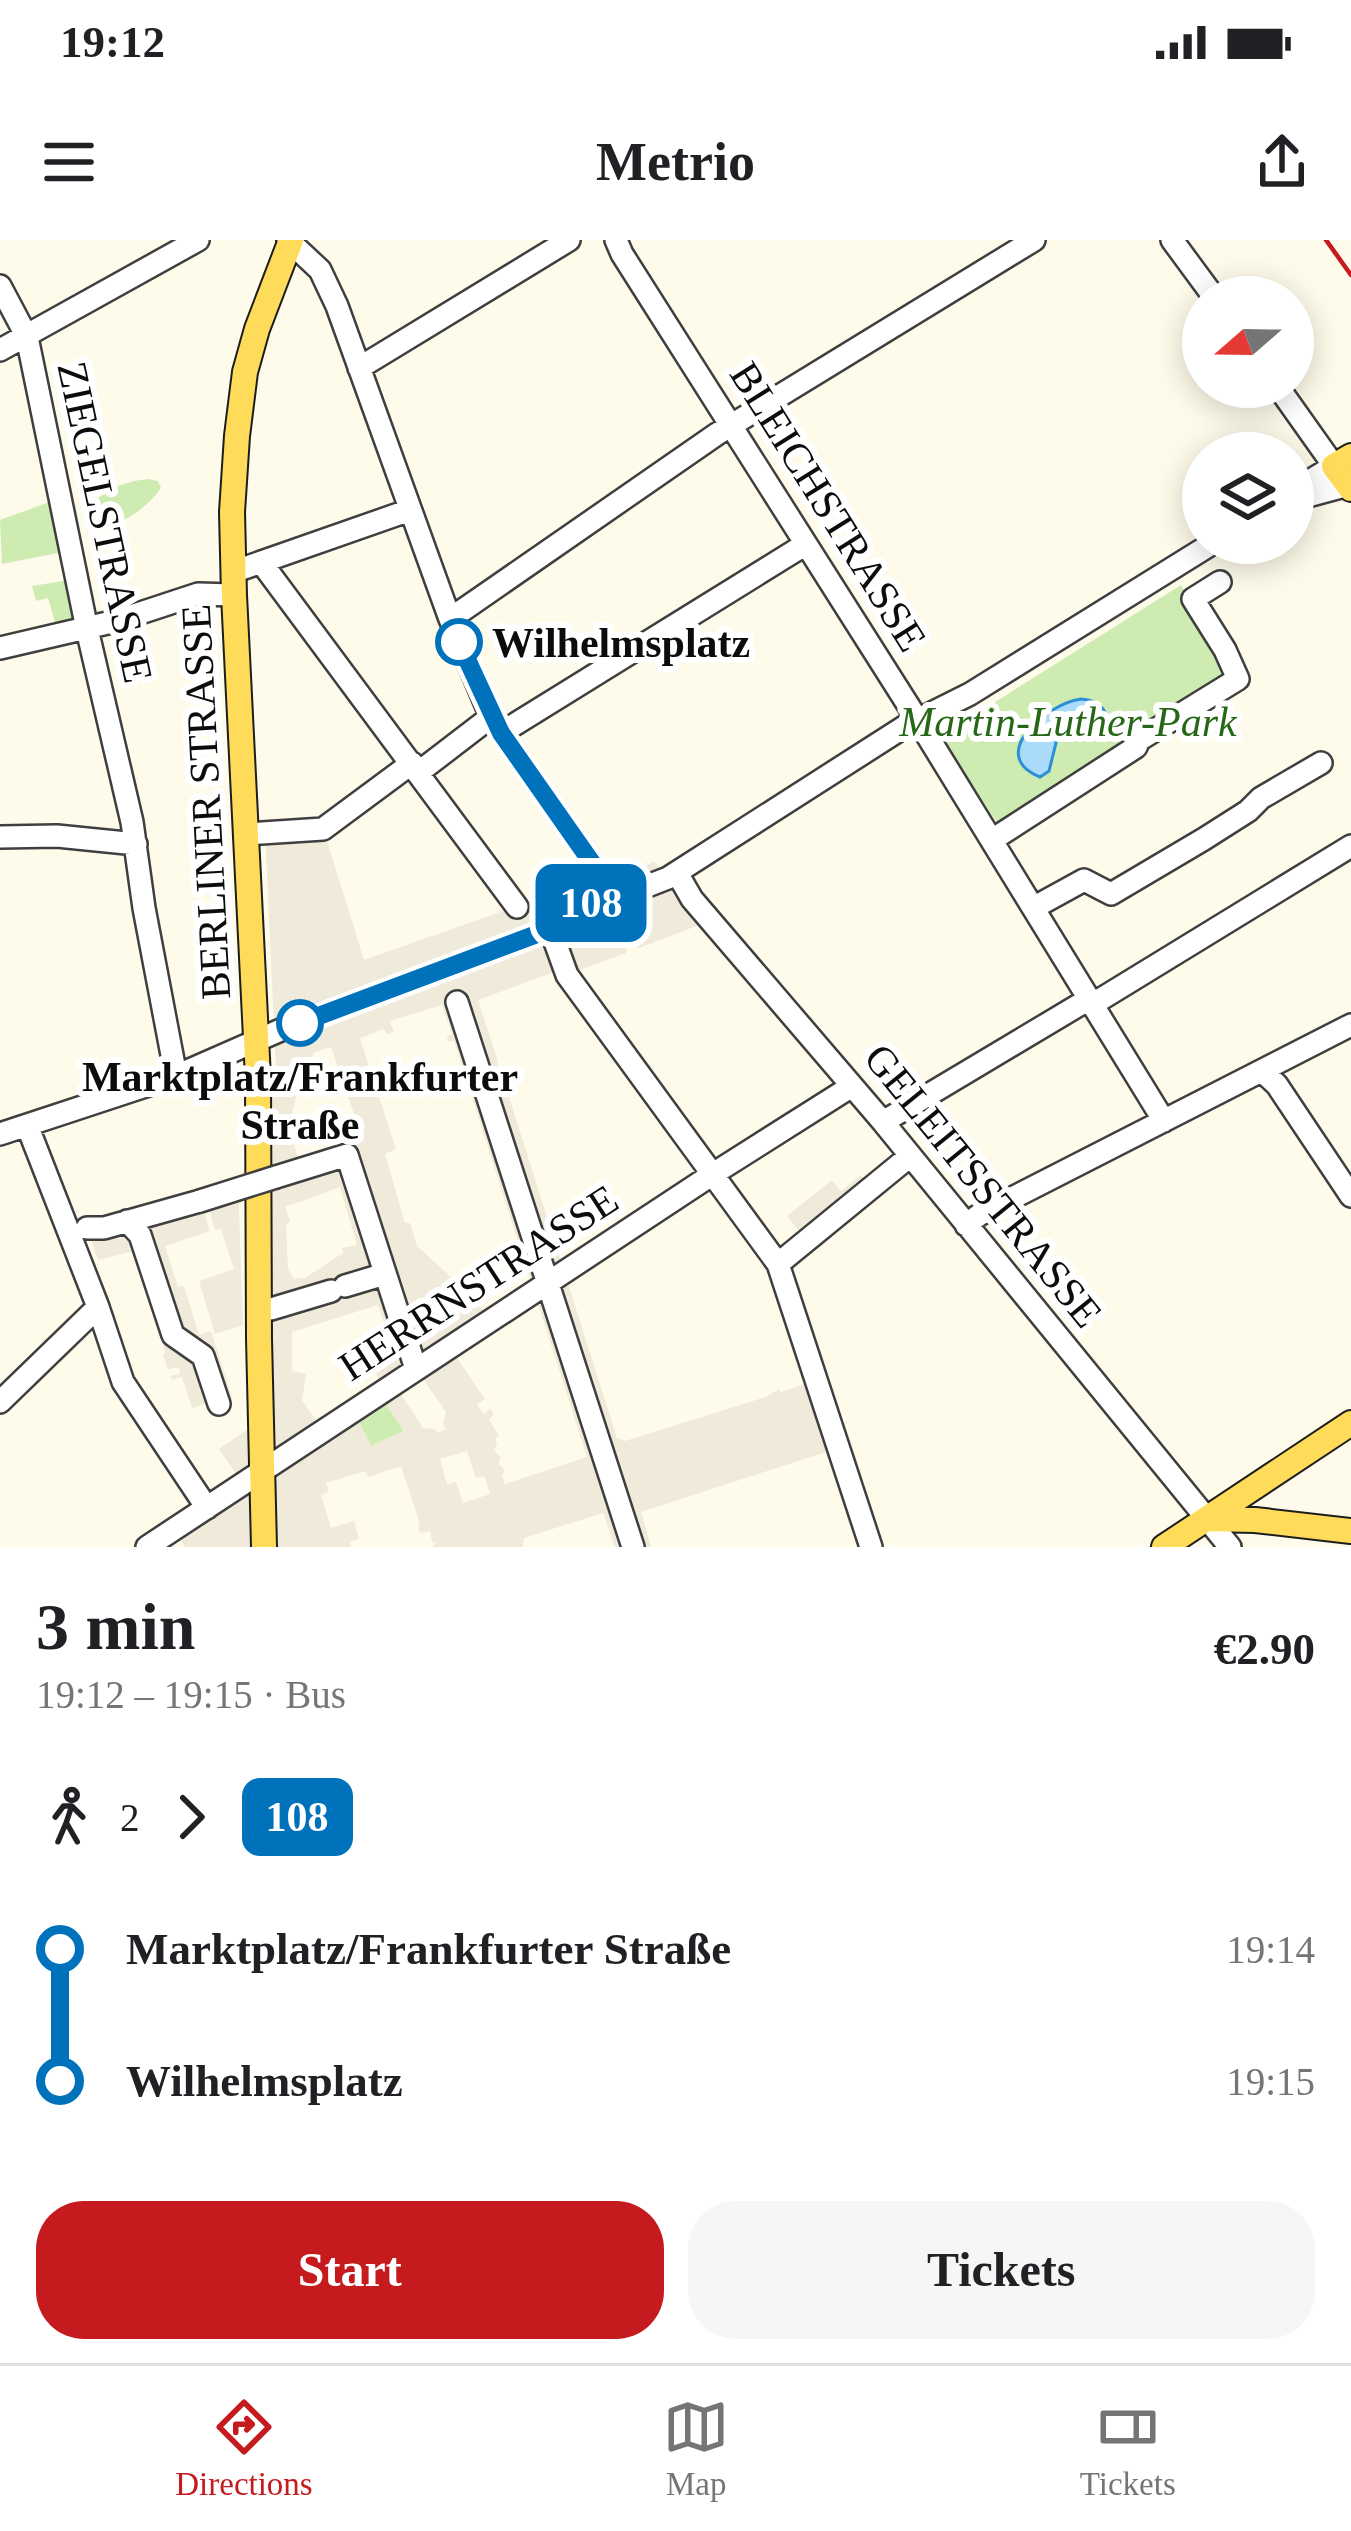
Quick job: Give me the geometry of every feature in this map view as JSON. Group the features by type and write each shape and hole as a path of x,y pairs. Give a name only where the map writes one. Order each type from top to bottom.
{"main road":[{"name":"BERLINER STRASSE","path":"264,1547 256,1042 233,583 233,483 250,350 290,241"},
{"path":"1164,1547 1351,1423"},
{"path":"1207,1519 1260,1520 1351,1532"}],"street":[{"path":"0,350 198,240"},
{"path":"359,368 569,240"},
{"name":"BLEICHSTRASSE","path":"616,240 1164,1121"},
{"path":"450,619 645,482 1034,240"},
{"path":"1172,240 1199,276"},
{"path":"290,241 320,270 338,306 450,619 496,725 611,890"},
{"name":"ZIEGELSTRASSE","path":"0,286 27,337 136,844 176,1076"},
{"path":"1294,408 1347,476 1314,488"},
{"path":"0,648 219,592 261,562 410,510"},
{"path":"245,834 323,829 415,768 806,544"},
{"path":"261,562 517,907"},
{"path":"0,1134 176,1076 284,1029 550,928 611,890 650,884 677,873 917,718 970,694 1182,562"},
{"path":"992,840 1136,748 1138,740 1238,680 1226,650 1193,599 1220,582"},
{"path":"1033,908 1084,880 1111,894 1321,764"},
{"path":"0,837 57,836 136,844"},
{"path":"883,1122 1351,846"},
{"name":"GELEITSSTRASSE","path":"677,873 692,899 883,1122 1229,1547"},
{"path":"550,928 568,976 778,1264 872,1547"},
{"path":"457,1002 633,1547"},
{"path":"966,1225 1351,1025"},
{"path":"1262,1071 1277,1084 1351,1196"},
{"name":"HERRNSTRASSE","path":"147,1547 852,1086"},
{"path":"27,1125 123,1382 207,1508"},
{"path":"87,1228 197,1206 315,1170 347,1155 416,1369"},
{"path":"778,1264 914,1162"},
{"path":"127,1221 140,1235 173,1335 203,1356 220,1405"},
{"path":"271,1309 385,1274"},
{"path":"0,1402 98,1307"}],"green space":[{"path":"158,481 161,488 137,512 117,523 86,522 100,497 118,486"},
{"path":"52,501 63,552 2,564 0,520"},
{"path":"69,580 77,621 56,626 48,598 36,601 32,586"},
{"name":"Martin-Luther-Park","path":"1181,585 1235,679 1000,827 940,736 944,725 984,709"},
{"path":"386,1404 404,1431 371,1446 359,1422"}],"shaded area":[{"path":"318,829 328,844 364,960 579,884 636,872 654,861 699,925 577,971 557,971 478,1000 499,1078 503,1078 617,1438 625,1441 815,1380 838,1448 641,1512 651,1547 615,1547 603,1513 524,1538 523,1547 432,1547 436,1544 430,1531 420,1533 401,1466 326,1483 329,1492 321,1495 331,1528 354,1521 359,1539 350,1542 351,1547 277,1547 269,1484 275,1482 275,1471 380,1384 374,1367 396,1359 378,1305 292,1332 292,1371 306,1374 302,1400 319,1425 275,1455 264,1073 276,1068 265,832","holes":["442,1005 452,1034 448,1042 454,1041 587,1457 505,1484 505,1470 494,1450 499,1436 489,1419 494,1414 490,1408 484,1414 477,1404 485,1399 450,1348 493,1321 476,1302 470,1306 457,1290 461,1286 417,1246 410,1223 405,1223 385,1154 396,1149 360,1038 384,1029 387,1034 394,1032 390,1021","331,1047 363,1140 298,1160 291,1118 305,1060","340,1187 357,1245 342,1248 343,1253 305,1278 294,1279 288,1269 286,1224 290,1222 285,1207","423,1379 446,1412 446,1429 438,1433 423,1428 401,1394","386,1405 404,1431 371,1446 359,1422","467,1451 476,1478 484,1476 490,1494 463,1503 456,1482 447,1484 440,1459"]},
{"path":"861,1175 871,1188 806,1240 787,1216 832,1180 841,1191"},
{"path":"238,1180 243,1325 215,1334 199,1281 234,1269 221,1229 215,1230 204,1191"},
{"path":"199,1196 210,1231 165,1246 199,1335 211,1331 233,1400 207,1408 205,1404 192,1408 182,1377 172,1380 180,1369 168,1370 134,1254 98,1260 85,1223 122,1210 125,1219"},
{"path":"254,1425 251,1547 185,1547 180,1539 248,1492 219,1449"}],"water":[{"path":"1081,699 1103,709 1103,732 1093,736 1069,728 1059,731 1049,771 1040,777 1025,767 1020,744 1039,720"}],"railway":[{"path":"1326,240 1351,275"}],"bus line":[{"name":"108","path":"300,1023 537,934 611,890 501,733 459,642"}],"place":[{"name":"Wilhelmsplatz","path":"459,642"},
{"name":"Marktplatz/Frankfurter Straße","path":"300,1023"}]}
